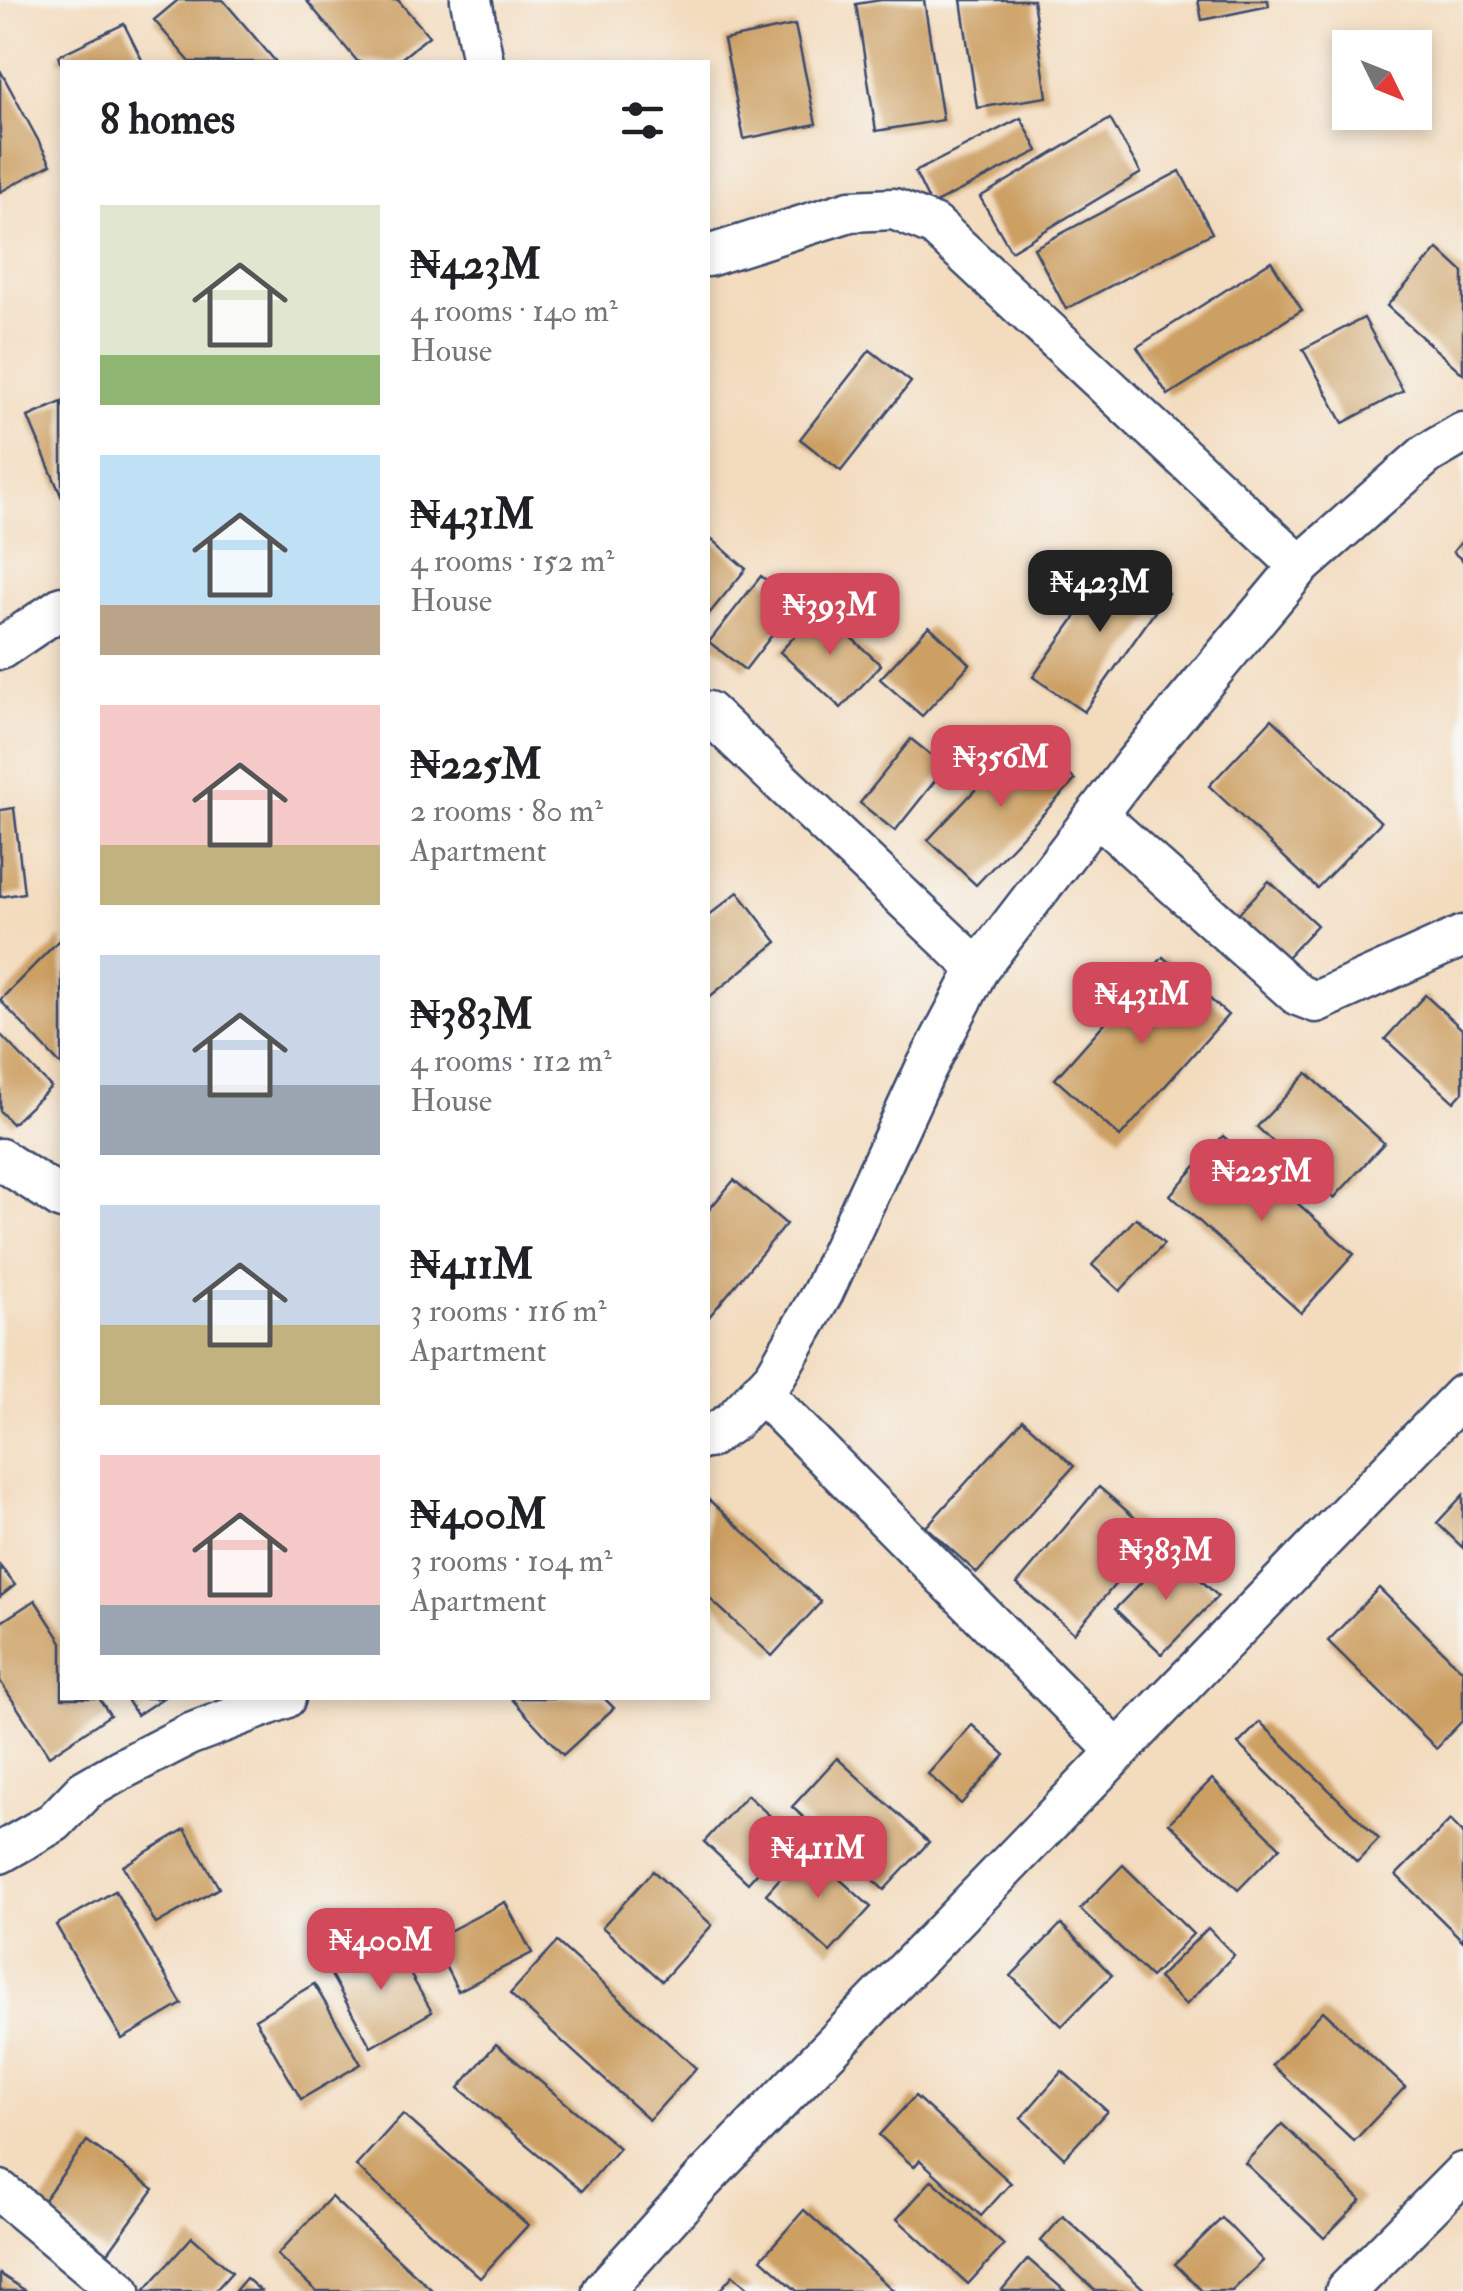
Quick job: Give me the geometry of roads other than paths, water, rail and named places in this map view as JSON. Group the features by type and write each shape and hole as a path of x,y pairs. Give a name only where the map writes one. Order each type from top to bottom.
{"street":[{"path":"470,0 483,60"},
{"path":"710,255 850,212 894,209 935,226 1300,566"},
{"path":"716,1421 760,1392 775,1376 823,1292 924,1070 978,969 1097,815 1300,566 1427,454 1463,434"},
{"path":"0,649 60,608"},
{"path":"710,714 978,969"},
{"path":"1097,815 1298,995 1316,1002 1463,936"},
{"path":"0,1159 60,1198"},
{"path":"760,1392 1117,1751"},
{"path":"603,2291 701,2182 1463,1395"},
{"path":"0,1852 54,1822 85,1790 120,1770 188,1735 280,1700"},
{"path":"1346,2291 1463,2172"},
{"path":"0,2191 34,2214 120,2291"}]}
